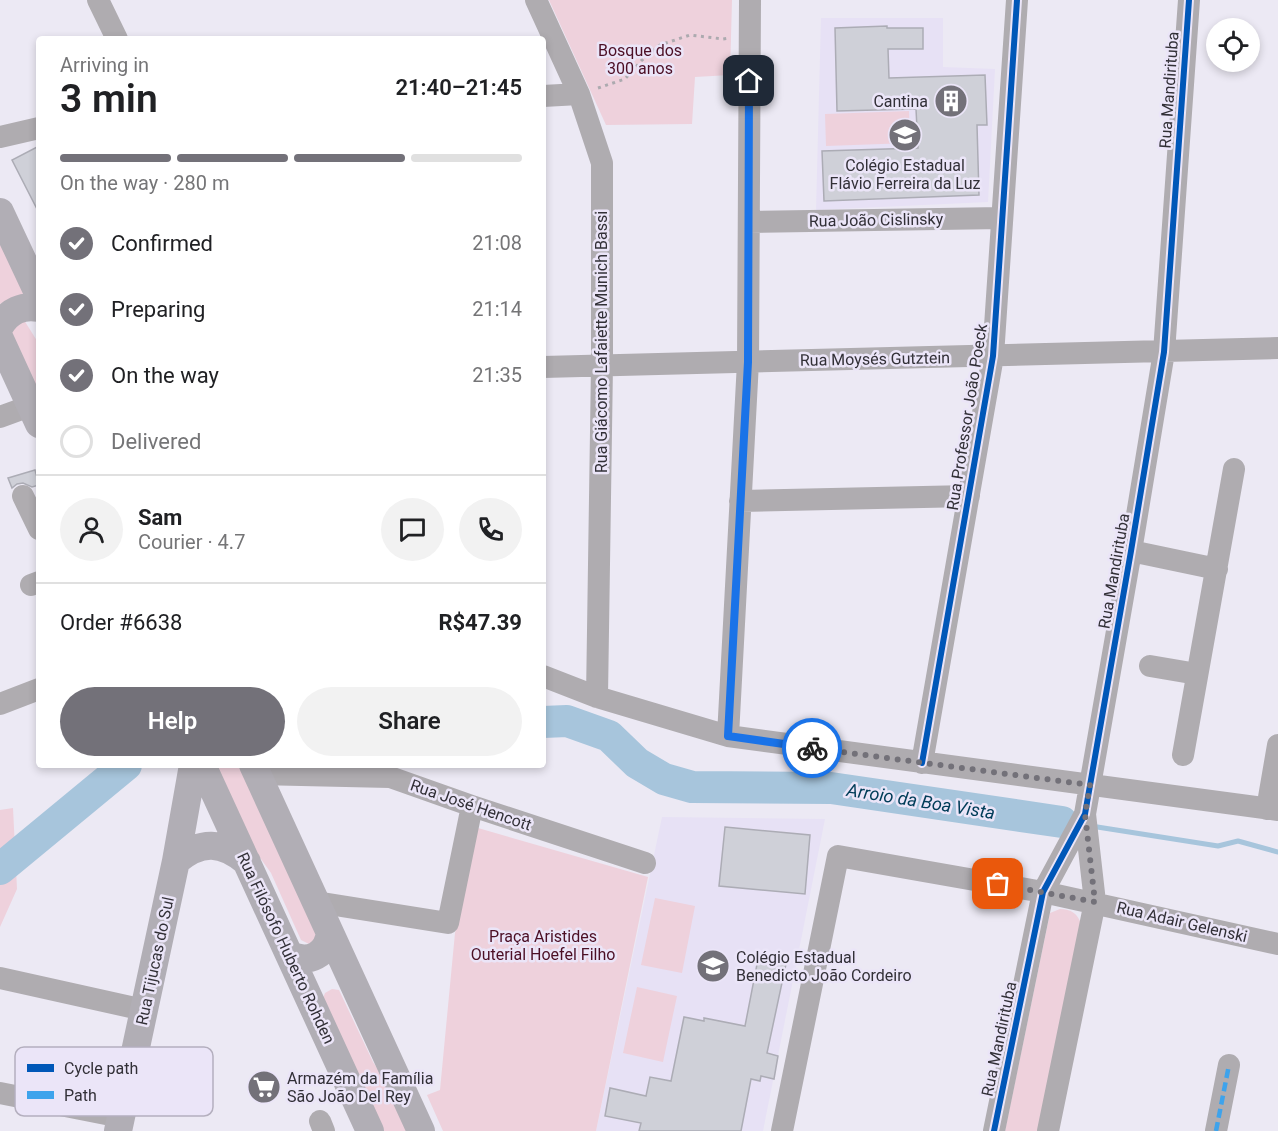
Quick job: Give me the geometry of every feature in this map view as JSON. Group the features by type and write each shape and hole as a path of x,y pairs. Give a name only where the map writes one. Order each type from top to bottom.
{"main road":[{"path":"0,212 36,282"},
{"path":"0,326 9,314 16,310 23,307 36,308"},
{"path":"0,339 35,415"},
{"name":"Rua Tijucas do Sul","path":"136,1047 176,861 192,768"},
{"name":"Rua Filósofo Huberto Rohden","path":"203,768 370,1131"},
{"path":"255,770 421,1131"},
{"path":"176,861 188,851 203,846 219,846 234,851 247,862"},
{"path":"290,955 303,959 316,956 326,947 330,933"},
{"path":"313,1004 314,990 323,979 336,975 350,980 355,985"}],"street":[{"path":"98,0 116,36"},
{"name":"Rua Giácomo Lafaiette Munich Bassi","path":"536,0 579,94 602,163 602,365 597,697"},
{"path":"728,736 748,362 750,0"},
{"name":"Rua Professor João Poeck","path":"922,763 993,356 1017,0"},
{"name":"Rua Mandirituba","path":"1048,1131 1095,902 1085,814 1164,352 1189,0"},
{"path":"546,96 579,94"},
{"path":"0,137 36,129"},
{"name":"Rua João Cislinsky","path":"749,222 1002,218"},
{"name":"Rua Moysés Gutztein","path":"546,367 1278,348"},
{"path":"0,417 35,415"},
{"path":"1183,755 1234,469"},
{"path":"23,496 36,523"},
{"path":"740,501 969,496"},
{"path":"1131,551 1217,569"},
{"path":"1150,666 1197,674"},
{"path":"546,677 597,697 728,736 1273,810 1278,745"},
{"path":"0,704 36,691"},
{"name":"Rua José Hencott","path":"255,770 390,777 645,863"},
{"path":"316,902 448,923 472,806"},
{"name":"Rua Mandirituba","path":"994,1131 1043,892 1085,814"},
{"name":"Rua Adair Gelenski","path":"782,1131 838,856 1095,902 1278,944"},
{"path":"0,978 144,1010"},
{"path":"1216,1131 1229,1065"},
{"path":"0,1093 15,1097"},
{"path":"89,1116 120,1124"}],"path":[{"path":"579,94 625,79 660,45 690,36 723,39 750,34"}],"shaded area":[{"name":"Colégio Estadual Flávio Ferreira da Luz","path":"821,18 943,18 943,67 995,69 988,202 816,210"},
{"name":"Colégio Estadual Benedicto João Cordeiro","path":"662,817 825,819 763,1131 596,1131"}],"green space":[{"name":"Bosque dos 300 anos","path":"549,0 732,0 730,75 695,77 692,124 606,125"},
{"path":"909,111 910,143 826,146 825,114"},
{"path":"0,239 29,300 8,300 0,304"},
{"path":"24,320 36,339 36,396 7,327"},
{"path":"214,768 243,768 319,936 309,944 301,940 271,873 251,845"},
{"path":"13,808 17,889 0,927 0,810"},
{"name":"Praça Aristides Outerial Hoefel Filho","path":"478,828 648,877 596,1131 443,1131 427,1095 440,1090 455,933"},
{"path":"655,898 695,906 682,973 641,965"},
{"path":"1060,909 1074,913 1081,924 1039,1131 1005,1131 1050,913"},
{"path":"637,987 677,996 663,1062 623,1053"},
{"path":"332,989 339,990 373,1062 395,1095 411,1131 384,1131 323,998 325,993"}],"building":[{"name":"Colégio Estadual Flávio Ferreira da Luz","path":"887,26 887,28 923,28 923,49 888,49 889,78 985,75 987,125 977,125 979,195 824,201 822,151 918,148 916,109 837,111 835,28"},
{"path":"36,148 36,207 12,160"},
{"path":"35,470 36,486 32,487 23,483 12,488 8,478"},
{"path":"725,827 810,835 805,894 719,886"},
{"path":"758,959 786,964 767,1053 778,1056 774,1079 761,1076 760,1081 751,1079 741,1131 639,1131 641,1123 605,1116 610,1088 646,1096 650,1077 671,1081 684,1017 704,1021 704,1018 745,1026"}],"waterway":[{"name":"Arroio da Boa Vista","path":"546,722 567,721 609,736 637,763 664,779 692,787 831,788 1062,822"},
{"name":"Arroio da Boa Vista","path":"0,869 122,768"},
{"name":"Arroio da Boa Vista","path":"1091,826 1218,846 1238,841 1278,852"}],"marked path":[{"path":"1216,1131 1229,1065"}],"cycle path":[{"path":"922,763 993,356 1017,0"},
{"path":"994,1131 1043,892 1085,814 1131,551 1164,352 1189,0"}],"way so far":[{"path":"812,748 1090,785 1085,814 1095,902 998,884"}],"place":[{"name":"Cantina","path":"951,101"},
{"name":"Colégio Estadual Flávio Ferreira da Luz","path":"905,135"},
{"name":"Colégio Estadual Benedicto João Cordeiro","path":"713,966"},
{"name":"Armazém da Família São João Del Rey","path":"264,1087"}],"route":[{"path":"749,81 748,362 728,736 812,748"}]}
